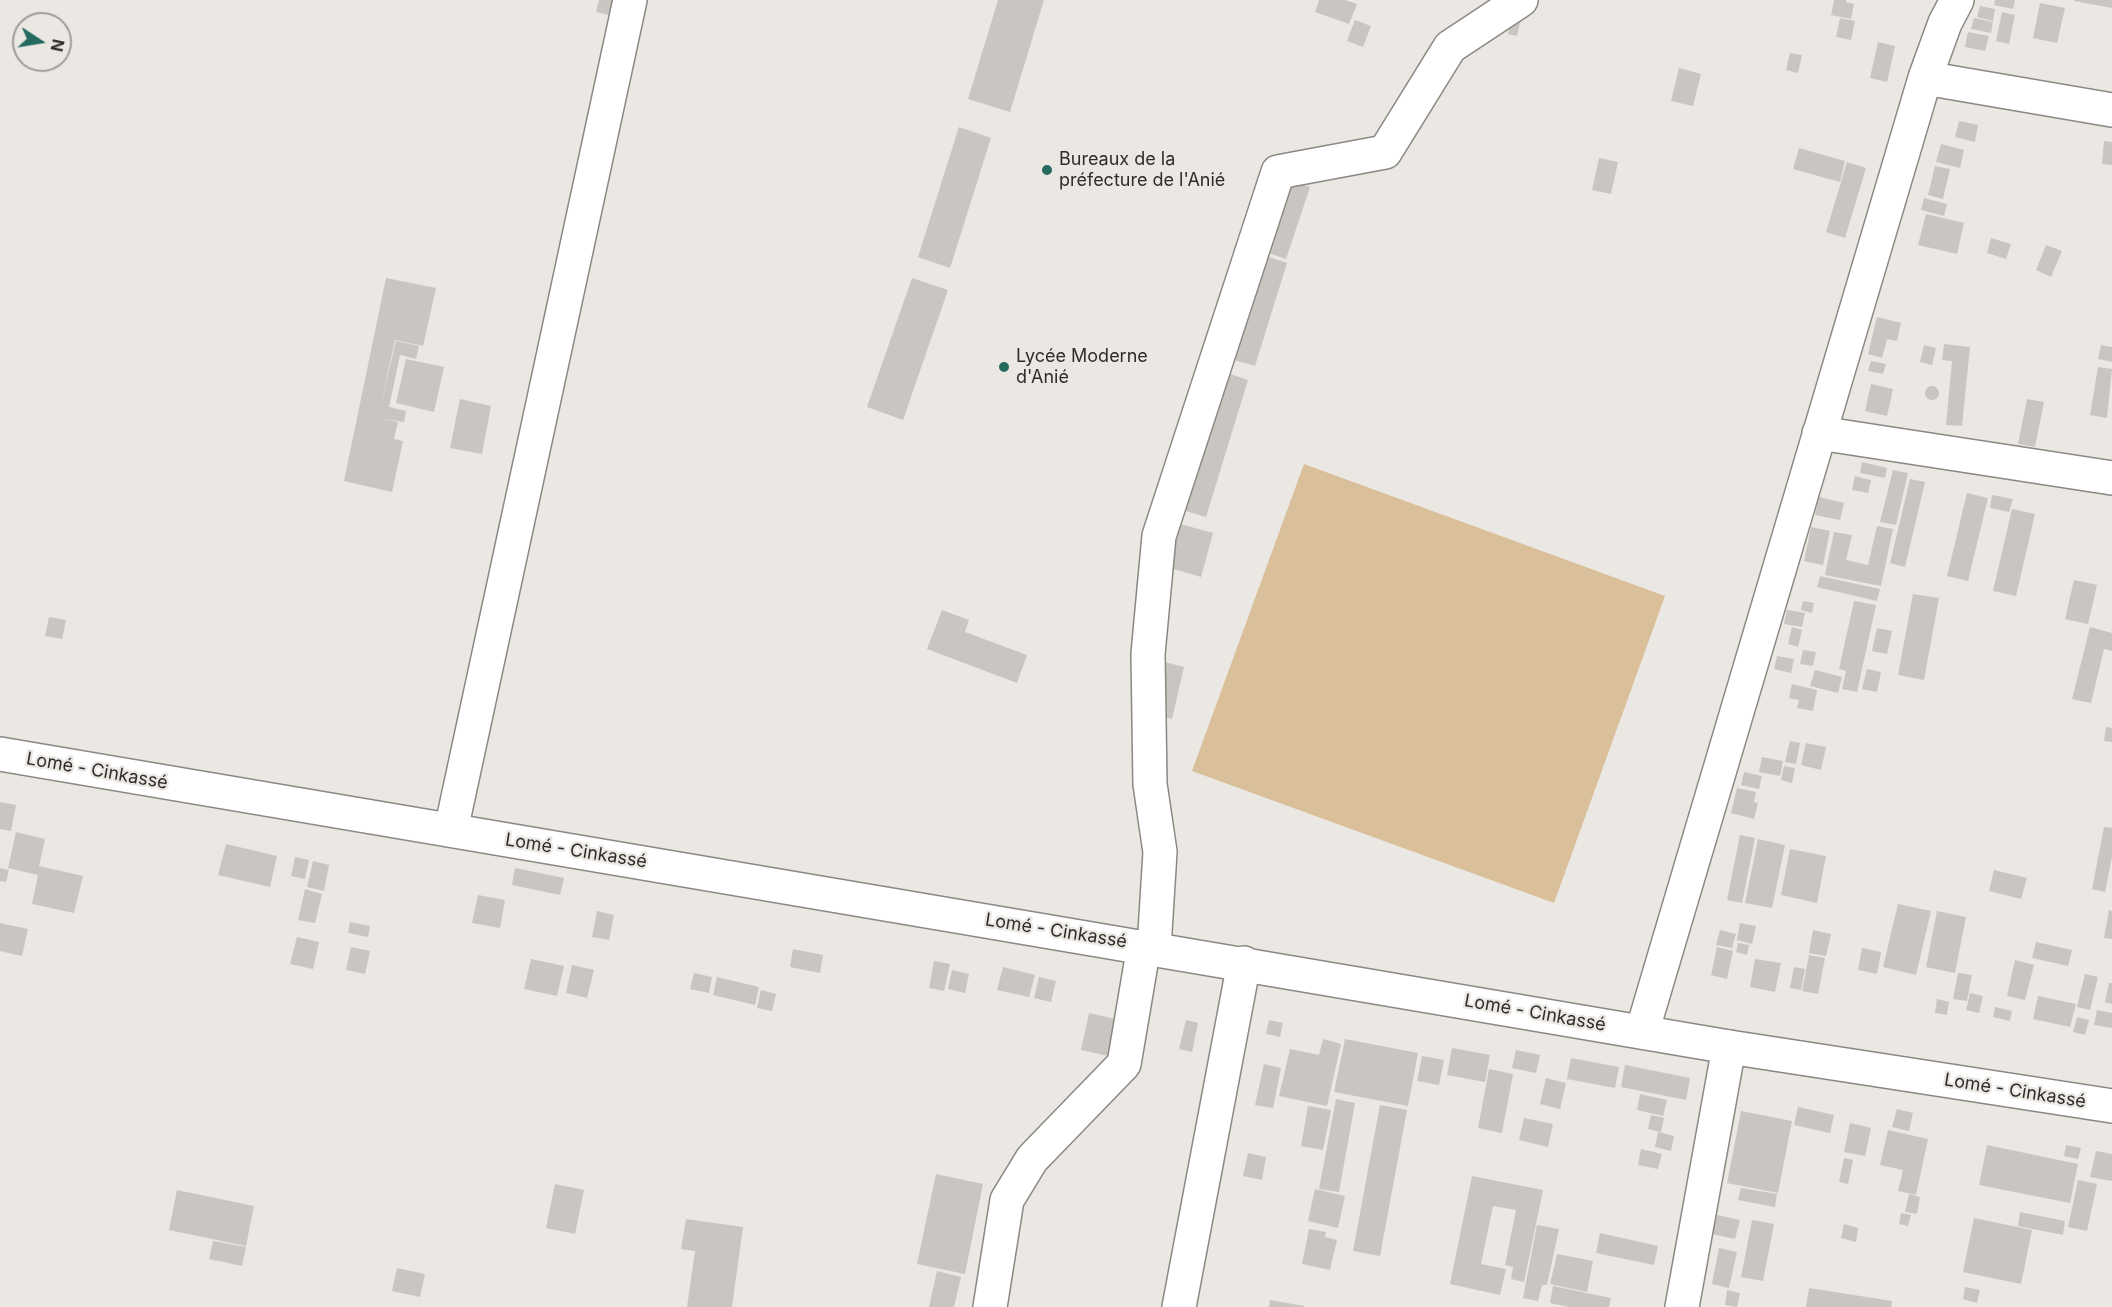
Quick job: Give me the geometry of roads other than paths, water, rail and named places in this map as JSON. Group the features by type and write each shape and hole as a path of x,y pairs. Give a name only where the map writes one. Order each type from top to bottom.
{"main road":[{"path":"451,830 630,0"},
{"path":"990,1307 1007,1200 1032,1159 1124,1064 1149,947 1160,852 1150,784 1148,654 1159,536 1278,172 1385,152 1450,47 1521,0"},
{"path":"1642,1032 1924,78 1945,23 1957,0"},
{"path":"1924,78 2112,110"},
{"path":"1819,433 2112,478"},
{"name":"Lomé - Cinkassé","path":"0,754 1730,1047 2112,1106"},
{"path":"1179,1307 1244,963"},
{"path":"1682,1307 1730,1047"}],"place":[{"name":"Bureaux de la préfecture de l'Anié","path":"1047,170"},
{"name":"Lycée Moderne d'Anié","path":"1004,367"}]}
